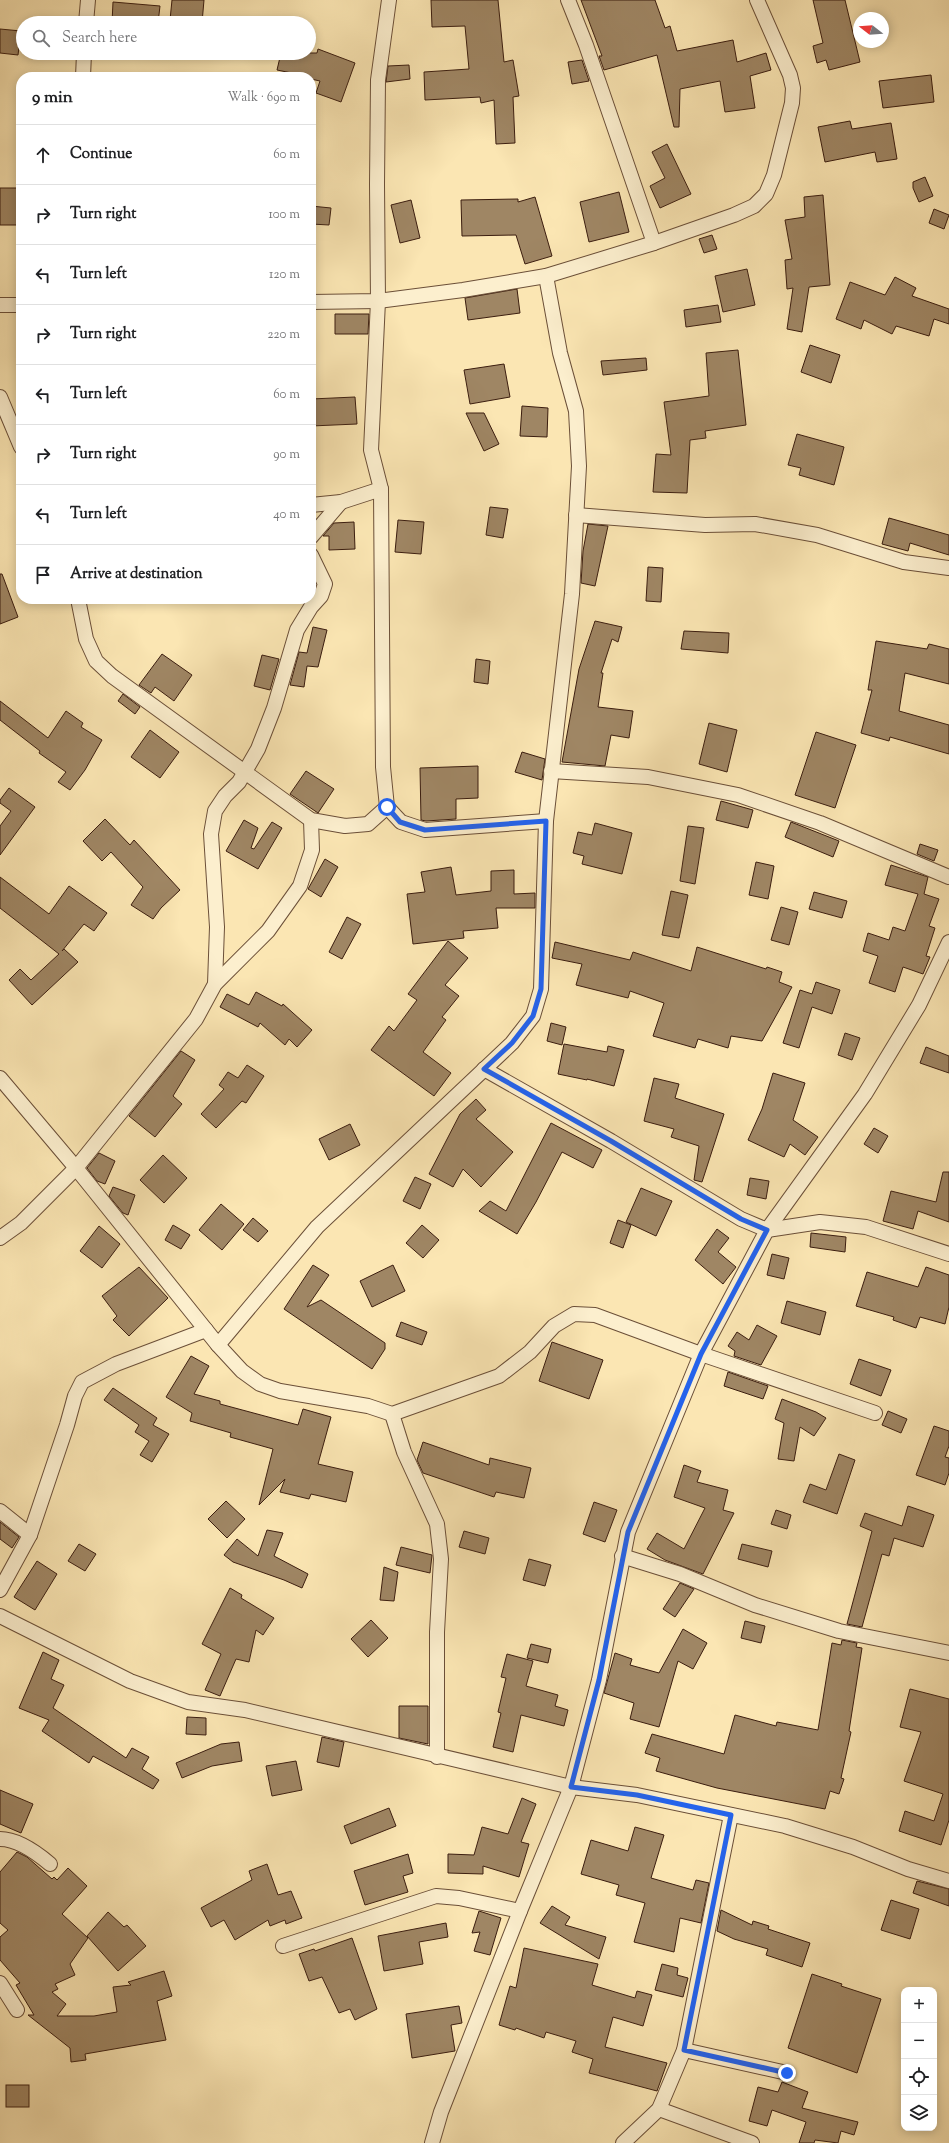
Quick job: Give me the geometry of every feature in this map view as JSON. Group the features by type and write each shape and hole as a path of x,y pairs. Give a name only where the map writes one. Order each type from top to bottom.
{"street":[{"path":"87,16 88,0"},
{"path":"389,0 378,80 376,184 378,301 371,450 381,489 383,767 387,807 400,822 425,830 546,821"},
{"path":"568,0 586,46 654,243"},
{"path":"316,302 378,301 463,290 546,276 654,243 734,215 754,206 766,194 774,175 792,103 793,88 790,75 757,0"},
{"path":"83,72 84,60"},
{"path":"218,1345 317,1227 512,1043 533,1016 541,989 546,821 572,594 579,466 576,411 560,353 546,276"},
{"path":"0,305 16,305"},
{"path":"0,398 16,435"},
{"path":"316,504 341,502 381,489"},
{"path":"316,531 341,502"},
{"path":"576,515 705,525 755,524 817,535 904,562 949,568"},
{"path":"316,565 325,584 321,596 316,602"},
{"path":"79,604 86,639 96,661 112,676 246,771 311,820 345,826 368,824 387,807"},
{"path":"215,984 217,927 211,834 215,811 225,796 239,782 258,749 274,708 297,630 314,604"},
{"path":"552,771 648,777 738,796 820,823 949,876"},
{"path":"0,1238 21,1222 76,1168 196,1019 215,984 268,930 300,886 312,850 311,820"},
{"path":"432,2143 441,2112 520,1911 571,1787 599,1680 622,1556 628,1532 701,1354 767,1230 865,1094 919,1005 949,942"},
{"path":"484,1069 611,1141 741,1219 767,1230 820,1222 866,1227 949,1254"},
{"path":"0,1078 76,1168 218,1345 242,1371 260,1384 280,1391 368,1406 392,1414 499,1376 530,1352 554,1326 574,1314 595,1315 701,1354 875,1413"},
{"path":"0,1590 30,1535 67,1425 75,1396 82,1382 116,1364 206,1330"},
{"path":"392,1414 404,1452 437,1524 441,1559 437,1632 437,1757"},
{"path":"0,1511 30,1535"},
{"path":"622,1556 680,1574 755,1605 839,1631 949,1653"},
{"path":"0,1616 130,1682 188,1702 245,1710 437,1757 571,1787 637,1795 785,1826 853,1847 908,1869 949,1881"},
{"path":"623,2143 659,2108 684,2050 731,1815"},
{"path":"0,1839 5,1839 33,1851 50,1864"},
{"path":"283,1946 436,1896 459,1898 520,1911"},
{"path":"0,1983 17,2010"},
{"path":"684,2050 787,2073"},
{"path":"659,2108 752,2143"}],"building":[{"path":"172,0 204,0 203,16 170,16"},
{"path":"431,0 498,0 504,62 513,60 519,96 513,97 515,143 496,144 494,100 481,103 480,97 425,100 424,72 469,69 465,26 432,27"},
{"path":"581,0 655,0 665,28 670,26 677,51 733,40 737,62 766,53 771,70 750,76 755,108 725,112 720,81 680,89 679,127 674,127 657,55 604,70 599,56 602,56"},
{"path":"813,0 845,0 853,33 853,48 857,48 860,62 829,70 826,60 817,63 813,46 823,43"},
{"path":"113,2 160,6 159,16 112,16"},
{"path":"0,29 16,31 16,55 0,53"},
{"path":"318,49 355,63 341,102 316,93 320,81 316,80 316,72 287,72 277,70 279,60 316,60"},
{"path":"582,60 589,81 572,84 568,62"},
{"path":"409,65 410,79 386,82 388,66"},
{"path":"931,75 934,102 883,108 879,81"},
{"path":"850,121 852,129 891,123 897,159 877,162 875,152 825,162 818,127"},
{"path":"667,144 691,194 660,208 650,186 665,178 652,152"},
{"path":"925,177 933,196 919,202 913,188 913,182"},
{"path":"0,188 16,188 16,225 0,225"},
{"path":"619,192 629,232 589,242 580,202"},
{"path":"823,195 830,285 809,287 802,332 787,329 793,288 787,289 785,260 792,259 785,220 805,217 804,197"},
{"path":"535,197 552,256 525,264 516,235 462,236 461,200 518,199 518,202"},
{"path":"411,200 420,238 400,243 391,205"},
{"path":"316,206 331,208 329,225 316,224"},
{"path":"934,209 949,215 944,229 929,223"},
{"path":"712,235 717,249 704,253 699,239"},
{"path":"747,269 755,305 723,312 715,276"},
{"path":"895,277 916,288 912,296 949,309 949,324 934,319 929,336 896,326 892,334 864,320 861,329 836,319 850,282 885,295"},
{"path":"517,289 520,313 468,320 465,298"},
{"path":"718,305 721,322 686,327 684,310"},
{"path":"335,314 369,314 368,334 335,334"},
{"path":"810,345 840,355 831,383 801,372"},
{"path":"738,350 746,425 705,431 706,438 690,440 687,493 653,492 656,454 671,455 664,402 709,396 706,353"},
{"path":"646,358 647,370 603,375 601,361"},
{"path":"504,364 510,397 470,404 464,370"},
{"path":"355,397 357,424 316,426 316,399"},
{"path":"522,406 548,408 547,437 520,436"},
{"path":"466,413 484,413 499,444 484,451"},
{"path":"797,434 844,447 834,485 799,475 801,468 788,465"},
{"path":"490,507 508,509 503,538 486,535"},
{"path":"889,518 949,535 949,555 910,543 908,551 882,544"},
{"path":"398,520 424,522 421,554 395,552"},
{"path":"354,522 355,549 329,550 329,536 323,536 334,523"},
{"path":"588,524 608,526 595,586 581,583 583,551"},
{"path":"648,567 663,568 661,602 646,601"},
{"path":"0,574 2,574 18,617 0,624"},
{"path":"595,621 622,627 618,642 612,639 601,673 603,673 598,707 633,711 629,738 611,735 605,766 562,762 579,669"},
{"path":"313,627 327,630 318,667 307,666 304,687 290,685 299,652 307,653"},
{"path":"684,631 729,633 728,653 681,649"},
{"path":"876,641 927,649 929,644 949,649 949,684 905,673 899,711 949,725 949,754 890,737 889,741 861,733 872,690 868,690"},
{"path":"162,654 192,675 174,701 155,687 151,693 139,685"},
{"path":"262,655 279,659 270,690 254,686"},
{"path":"476,659 490,661 488,684 474,682"},
{"path":"123,694 140,707 135,714 118,701"},
{"path":"0,701 48,738 66,711 83,723 81,727 102,740 85,770 70,790 58,782 66,772 39,753 40,751 0,720"},
{"path":"709,723 737,730 727,772 699,764"},
{"path":"150,730 179,752 160,778 131,757"},
{"path":"816,732 856,745 835,808 795,795"},
{"path":"522,752 545,759 542,780 515,772"},
{"path":"478,766 478,798 456,799 456,819 421,820 420,768"},
{"path":"306,771 334,789 318,813 290,794"},
{"path":"9,788 35,807 0,855 0,826 11,811 0,803 0,800"},
{"path":"721,801 753,810 748,828 716,820"},
{"path":"105,819 130,845 134,840 180,890 161,908 153,919 131,905 143,887 111,852 102,861 83,841"},
{"path":"244,820 258,828 251,848 254,849 272,822 282,828 258,869 226,851"},
{"path":"791,822 839,841 833,857 785,837"},
{"path":"595,823 632,833 622,874 582,864 584,856 573,853 578,832 592,835"},
{"path":"688,826 704,828 695,884 680,881"},
{"path":"920,844 938,850 934,861 917,854"},
{"path":"325,859 338,867 321,897 308,889"},
{"path":"756,862 774,866 768,899 749,895"},
{"path":"891,865 928,877 924,894 939,899 929,926 935,928 926,956 930,957 923,974 903,967 895,992 869,983 878,956 863,951 868,933 889,940 893,927 905,931 918,894 885,885"},
{"path":"451,867 456,895 491,891 491,871 514,870 514,894 535,893 535,908 496,908 498,928 463,931 464,938 413,944 407,894 425,892 421,872"},
{"path":"0,877 49,914 69,886 107,913 94,931 84,924 62,951 64,949 78,962 32,1005 9,980 20,969 31,980 59,954 0,908"},
{"path":"671,891 688,895 679,938 662,935"},
{"path":"814,892 847,901 842,918 809,909"},
{"path":"781,907 798,912 789,945 771,940"},
{"path":"347,917 361,924 342,959 329,952"},
{"path":"448,941 468,958 445,985 459,996 442,1017 446,1020 423,1052 451,1073 434,1096 371,1050 389,1026 394,1031 417,1000 408,994"},
{"path":"555,942 630,960 633,952 691,971 697,947 766,969 767,967 782,972 779,982 792,987 762,1041 731,1036 728,1048 698,1039 695,1048 653,1036 664,1003 630,991 628,998 576,985 582,964 552,958"},
{"path":"816,982 840,990 832,1014 812,1007 799,1048 783,1043 800,990 812,994"},
{"path":"256,992 282,1006 283,1004 312,1030 297,1047 289,1039 285,1045 260,1023 258,1027 220,1007 227,994 249,1005"},
{"path":"551,1023 566,1027 562,1045 547,1041"},
{"path":"845,1033 860,1038 852,1060 838,1055"},
{"path":"564,1044 607,1052 608,1046 624,1050 614,1086 558,1074"},
{"path":"926,1047 949,1056 949,1073 920,1063"},
{"path":"181,1051 195,1060 173,1096 182,1104 155,1137 129,1116"},
{"path":"247,1065 264,1076 246,1103 242,1101 216,1128 201,1114 224,1089 219,1085 228,1072 238,1078"},
{"path":"773,1073 805,1083 793,1120 818,1137 805,1155 790,1144 784,1157 748,1140 762,1109"},
{"path":"654,1078 679,1084 675,1098 724,1114 702,1182 694,1180 699,1146 671,1137 674,1129 644,1121"},
{"path":"476,1099 486,1110 476,1119 513,1152 481,1187 463,1169 453,1187 429,1174 460,1114"},
{"path":"551,1123 602,1150 593,1168 562,1152 536,1202 517,1234 479,1211 490,1201 506,1211"},
{"path":"350,1124 360,1145 329,1160 319,1139"},
{"path":"874,1128 888,1136 878,1153 864,1144"},
{"path":"99,1153 115,1161 105,1184 97,1181 87,1168"},
{"path":"163,1155 187,1178 164,1203 140,1180"},
{"path":"943,1172 949,1172 949,1222 918,1211 913,1229 883,1221 891,1191 936,1202"},
{"path":"415,1177 431,1184 420,1209 403,1201"},
{"path":"750,1178 769,1181 766,1199 747,1195"},
{"path":"113,1187 135,1195 128,1215 123,1213 109,1196"},
{"path":"641,1188 672,1201 656,1236 626,1222"},
{"path":"221,1204 244,1224 222,1250 199,1230"},
{"path":"253,1218 268,1231 258,1242 243,1230"},
{"path":"618,1220 631,1225 623,1248 610,1243"},
{"path":"173,1225 190,1235 181,1249 165,1240"},
{"path":"422,1225 439,1240 423,1258 406,1243"},
{"path":"99,1226 120,1244 102,1268 80,1251"},
{"path":"717,1229 729,1238 718,1252 736,1267 723,1284 695,1260"},
{"path":"811,1233 846,1237 845,1252 810,1247"},
{"path":"772,1254 789,1258 784,1279 767,1275"},
{"path":"313,1265 329,1275 307,1307 321,1300 385,1343 385,1349 372,1369 284,1309"},
{"path":"393,1265 405,1291 372,1307 360,1281"},
{"path":"139,1267 168,1298 129,1336 113,1320 117,1316 102,1296"},
{"path":"926,1267 949,1275 949,1307 945,1324 920,1317 916,1328 893,1320 894,1317 856,1306 867,1272 918,1287"},
{"path":"787,1301 826,1312 820,1335 781,1323"},
{"path":"401,1322 427,1332 422,1345 396,1336"},
{"path":"757,1325 777,1336 761,1365 734,1356 735,1351 728,1346 737,1332 749,1340"},
{"path":"552,1342 603,1360 589,1399 539,1381"},
{"path":"191,1356 209,1366 194,1394 220,1401 220,1404 298,1425 303,1409 331,1417 318,1464 353,1472 346,1502 311,1494 309,1499 280,1492 285,1479 259,1505 273,1449 230,1437 231,1433 190,1421 192,1413 166,1397"},
{"path":"859,1359 891,1370 881,1396 850,1384"},
{"path":"728,1372 768,1386 763,1399 724,1386"},
{"path":"113,1388 157,1418 153,1425 169,1434 152,1462 140,1455 149,1441 135,1432 139,1425 104,1400"},
{"path":"782,1399 816,1412 826,1418 814,1436 800,1427 794,1461 778,1459 784,1423 775,1419"},
{"path":"888,1411 907,1419 901,1433 882,1425"},
{"path":"934,1426 949,1431 949,1446 945,1457 949,1458 949,1473 945,1485 916,1475"},
{"path":"423,1442 489,1465 490,1458 531,1468 524,1498 496,1492 494,1497 423,1473 417,1460"},
{"path":"839,1454 855,1460 837,1514 803,1502 810,1484 826,1490"},
{"path":"684,1465 701,1471 697,1482 728,1490 723,1510 734,1513 703,1574 665,1560 647,1549 657,1533 684,1549 705,1508 674,1497"},
{"path":"226,1501 245,1519 227,1538 208,1519"},
{"path":"594,1502 617,1510 605,1542 583,1534"},
{"path":"908,1506 934,1515 923,1547 894,1538 889,1556 882,1554 862,1627 847,1624 872,1531 860,1526 865,1513 902,1526"},
{"path":"776,1510 791,1515 787,1529 771,1524"},
{"path":"0,1522 19,1537 12,1548 0,1539"},
{"path":"267,1530 283,1533 274,1556 308,1574 302,1588 233,1562 224,1555 237,1539 258,1556"},
{"path":"464,1531 489,1538 485,1554 459,1547"},
{"path":"79,1544 96,1554 85,1571 68,1561"},
{"path":"742,1544 772,1551 768,1567 738,1559"},
{"path":"401,1547 432,1555 430,1573 396,1565"},
{"path":"529,1559 551,1565 545,1586 523,1580"},
{"path":"37,1561 57,1574 35,1610 14,1597"},
{"path":"384,1567 398,1572 394,1601 380,1600"},
{"path":"680,1583 694,1589 675,1617 663,1609"},
{"path":"230,1588 242,1595 241,1598 274,1618 263,1635 256,1630 249,1662 236,1659 220,1696 205,1690 221,1654 202,1644"},
{"path":"371,1620 388,1638 368,1657 351,1639"},
{"path":"745,1621 765,1626 761,1643 741,1638"},
{"path":"683,1629 707,1643 693,1669 678,1661 659,1727 630,1719 634,1703 604,1693 615,1653 632,1659 630,1665 659,1673"},
{"path":"842,1640 857,1643 856,1647 862,1648 849,1731 851,1732 841,1778 844,1779 839,1794 830,1791 825,1809 717,1788 656,1771 660,1758 645,1753 652,1734 724,1754 735,1715 776,1726 777,1722 818,1730 832,1643 841,1645"},
{"path":"531,1644 551,1649 548,1663 527,1658"},
{"path":"43,1652 59,1660 51,1679 64,1685 53,1708 126,1758 132,1748 149,1757 142,1769 159,1780 153,1789 93,1756 89,1763 42,1731 49,1720 19,1708"},
{"path":"507,1654 533,1661 526,1686 558,1695 555,1706 568,1710 564,1726 521,1715 513,1752 493,1747 501,1713 498,1712 506,1678 501,1677"},
{"path":"910,1689 949,1699 949,1820 941,1845 899,1831 905,1811 934,1821 943,1794 904,1781 921,1732 900,1727"},
{"path":"399,1706 428,1706 428,1744 399,1738"},
{"path":"187,1717 206,1718 206,1735 186,1734"},
{"path":"322,1737 344,1742 339,1767 317,1762"},
{"path":"239,1742 242,1761 212,1766 182,1778 176,1763 221,1744"},
{"path":"296,1761 302,1790 272,1796 266,1766"},
{"path":"0,1790 33,1804 21,1833 0,1824"},
{"path":"522,1798 536,1804 521,1842 529,1844 519,1877 483,1866 483,1874 448,1873 448,1854 474,1855 482,1827 508,1834"},
{"path":"389,1808 396,1826 351,1844 344,1826"},
{"path":"635,1827 664,1835 651,1878 693,1890 696,1880 709,1883 701,1923 680,1918 674,1952 634,1942 645,1903 616,1895 619,1885 581,1874 591,1840 628,1851"},
{"path":"17,1852 27,1857 52,1879 54,1877 57,1880 68,1868 87,1886 62,1914 88,1938 70,1964 75,1975 55,1984 58,1989 52,1992 66,2004 57,2016 94,2016 117,2012 113,1987 131,1985 128,1982 164,1971 172,1996 157,2001 166,2040 85,2054 86,2060 71,2062 70,2048 28,2015 34,2015 16,1985 20,1983 0,1960 0,1937 8,1930 0,1923 0,1872"},
{"path":"408,1854 413,1873 403,1876 408,1892 365,1905 354,1871"},
{"path":"267,1864 278,1895 291,1891 302,1918 286,1924 285,1920 270,1926 268,1920 235,1940 224,1920 211,1927 201,1908 252,1880 249,1871"},
{"path":"917,1881 949,1889 949,1906 913,1893"},
{"path":"891,1900 919,1909 910,1939 881,1930"},
{"path":"552,1906 570,1917 565,1925 606,1937 599,1959 540,1923"},
{"path":"721,1910 752,1925 753,1921 769,1926 768,1929 810,1943 802,1967 766,1955 768,1949 734,1939 717,1931"},
{"path":"479,1911 501,1918 490,1955 474,1951 480,1932 472,1933"},
{"path":"108,1912 124,1927 127,1925 146,1946 118,1971 87,1936"},
{"path":"446,1923 448,1937 419,1942 423,1964 384,1971 378,1936"},
{"path":"352,1938 377,2009 355,2020 350,2009 339,2013 322,1977 309,1981 299,1954 314,1949 315,1951"},
{"path":"524,1948 598,1964 592,1985 635,1998 637,1991 652,1995 643,2026 613,2017 605,2047 667,2063 657,2091 589,2073 593,2059 572,2052 576,2041 546,2032 544,2038 516,2028 515,2030 499,2025 510,1986 516,1988"},
{"path":"662,1964 678,1968 677,1975 688,1978 683,1997 655,1990"},
{"path":"812,1974 842,1984 841,1986 881,1999 857,2073 788,2048"},
{"path":"459,2006 462,2023 451,2025 455,2051 412,2058 406,2014"},
{"path":"782,2082 808,2092 802,2108 858,2122 854,2135 841,2131 838,2143 815,2140 814,2143 799,2143 806,2122 772,2110 767,2126 749,2121 758,2087 778,2092"},
{"path":"6,2085 29,2085 29,2107 6,2107"}],"route":[{"path":"387,807 400,822 425,830 546,821 541,989 533,1016 512,1043 484,1069 611,1141 704,1198 741,1219 767,1230 701,1354 628,1532 622,1556 599,1680 571,1787 637,1795 731,1815 684,2050 787,2073"}]}
